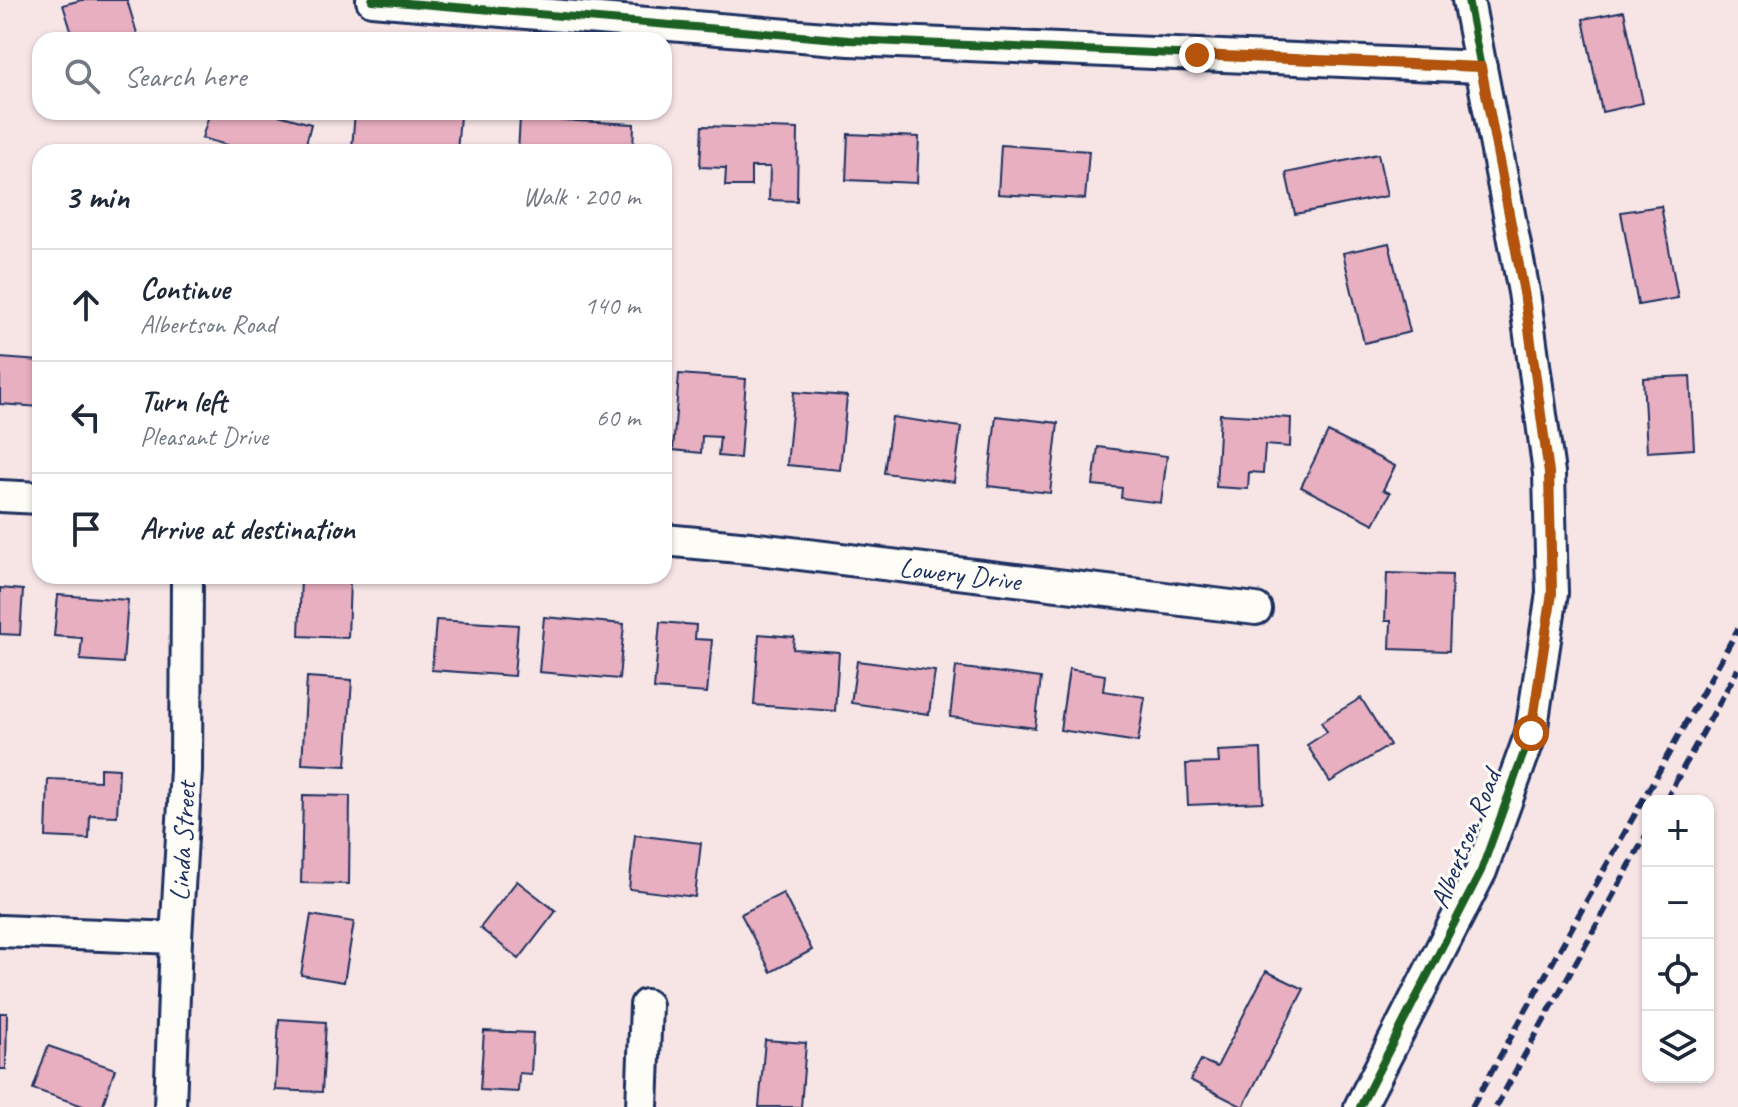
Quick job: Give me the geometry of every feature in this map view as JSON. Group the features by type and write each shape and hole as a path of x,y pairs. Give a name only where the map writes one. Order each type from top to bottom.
{"street":[{"path":"372,0 849,40 1481,67"},
{"name":"Albertson Road","path":"1360,1107 1481,871 1531,733 1552,593 1549,473 1524,292 1468,0"},
{"path":"0,496 32,498"},
{"name":"Lowery Drive","path":"672,541 1256,609"},
{"name":"Linda Street","path":"170,1107 186,770 187,584"},
{"path":"0,931 176,938"},
{"path":"642,1107 646,1005"}],"building":[{"path":"81,0 127,0 137,32 71,32 63,5"},
{"path":"1624,11 1643,103 1602,112 1583,19"},
{"path":"208,120 297,120 311,124 306,144 223,144 202,138"},
{"path":"354,120 460,120 458,144 352,144"},
{"path":"520,120 634,124 633,144 518,144"},
{"path":"702,126 798,129 797,201 769,200 770,167 751,167 751,186 725,186 726,168 700,167"},
{"path":"848,134 919,137 917,183 846,180"},
{"path":"1001,145 1089,151 1085,199 998,194"},
{"path":"1378,154 1387,196 1295,214 1286,173"},
{"path":"1661,206 1678,298 1638,305 1621,212"},
{"path":"1389,243 1410,332 1364,343 1343,253"},
{"path":"0,358 32,360 32,406 0,404"},
{"path":"679,374 746,379 740,458 718,456 720,437 702,436 701,453 673,450"},
{"path":"1690,376 1694,449 1647,452 1643,378"},
{"path":"794,392 847,396 840,470 787,465"},
{"path":"1220,414 1291,418 1290,447 1265,445 1263,473 1249,472 1248,489 1216,487"},
{"path":"996,416 1058,423 1050,493 988,486"},
{"path":"892,417 961,427 954,482 884,473"},
{"path":"1328,432 1395,466 1383,490 1390,493 1374,524 1301,487"},
{"path":"1098,447 1167,456 1161,503 1121,498 1122,488 1093,485"},
{"path":"1387,573 1452,575 1449,651 1390,649 1391,621 1385,621"},
{"path":"301,584 350,584 348,638 299,636"},
{"path":"0,588 23,590 20,635 0,634"},
{"path":"58,595 128,600 123,663 80,660 82,638 54,636"},
{"path":"544,617 624,624 619,679 539,672"},
{"path":"436,620 518,625 514,676 432,670"},
{"path":"660,622 696,625 695,639 712,640 707,693 654,689"},
{"path":"759,634 794,637 793,649 839,652 835,711 754,705"},
{"path":"857,661 935,671 929,714 851,703"},
{"path":"956,667 1041,678 1035,728 950,717"},
{"path":"1069,669 1105,675 1103,691 1145,697 1138,742 1060,730"},
{"path":"307,677 352,680 346,766 302,764"},
{"path":"1361,698 1390,745 1330,782 1307,745 1327,732 1321,722"},
{"path":"1261,749 1263,802 1188,805 1186,764 1219,763 1218,751"},
{"path":"100,768 119,769 117,816 90,815 89,839 46,837 48,779 100,781"},
{"path":"303,795 350,796 349,884 301,883"},
{"path":"635,835 701,843 695,897 629,889"},
{"path":"517,881 556,911 519,959 480,928"},
{"path":"783,893 812,950 771,972 741,914"},
{"path":"311,915 354,922 344,982 301,975"},
{"path":"1266,971 1304,989 1243,1107 1190,1080 1201,1060 1217,1067"},
{"path":"0,1013 7,1013 6,1069 0,1069"},
{"path":"279,1019 326,1022 322,1092 275,1090"},
{"path":"484,1031 533,1033 531,1074 519,1073 518,1092 480,1090"},
{"path":"765,1040 806,1043 801,1107 759,1107"},
{"path":"48,1046 115,1069 102,1107 86,1107 33,1089"}],"railway":[{"path":"1472,1107 1738,629"},
{"path":"1668,795 1738,669"},
{"path":"1496,1107 1642,843"}],"cycle path":[{"path":"372,0 849,40 1481,67"},
{"path":"1360,1107 1481,871 1531,733 1552,593 1549,473 1524,292 1468,0"}],"route":[{"path":"1197,55 1481,67 1524,292 1549,473 1552,593 1531,733"}]}
